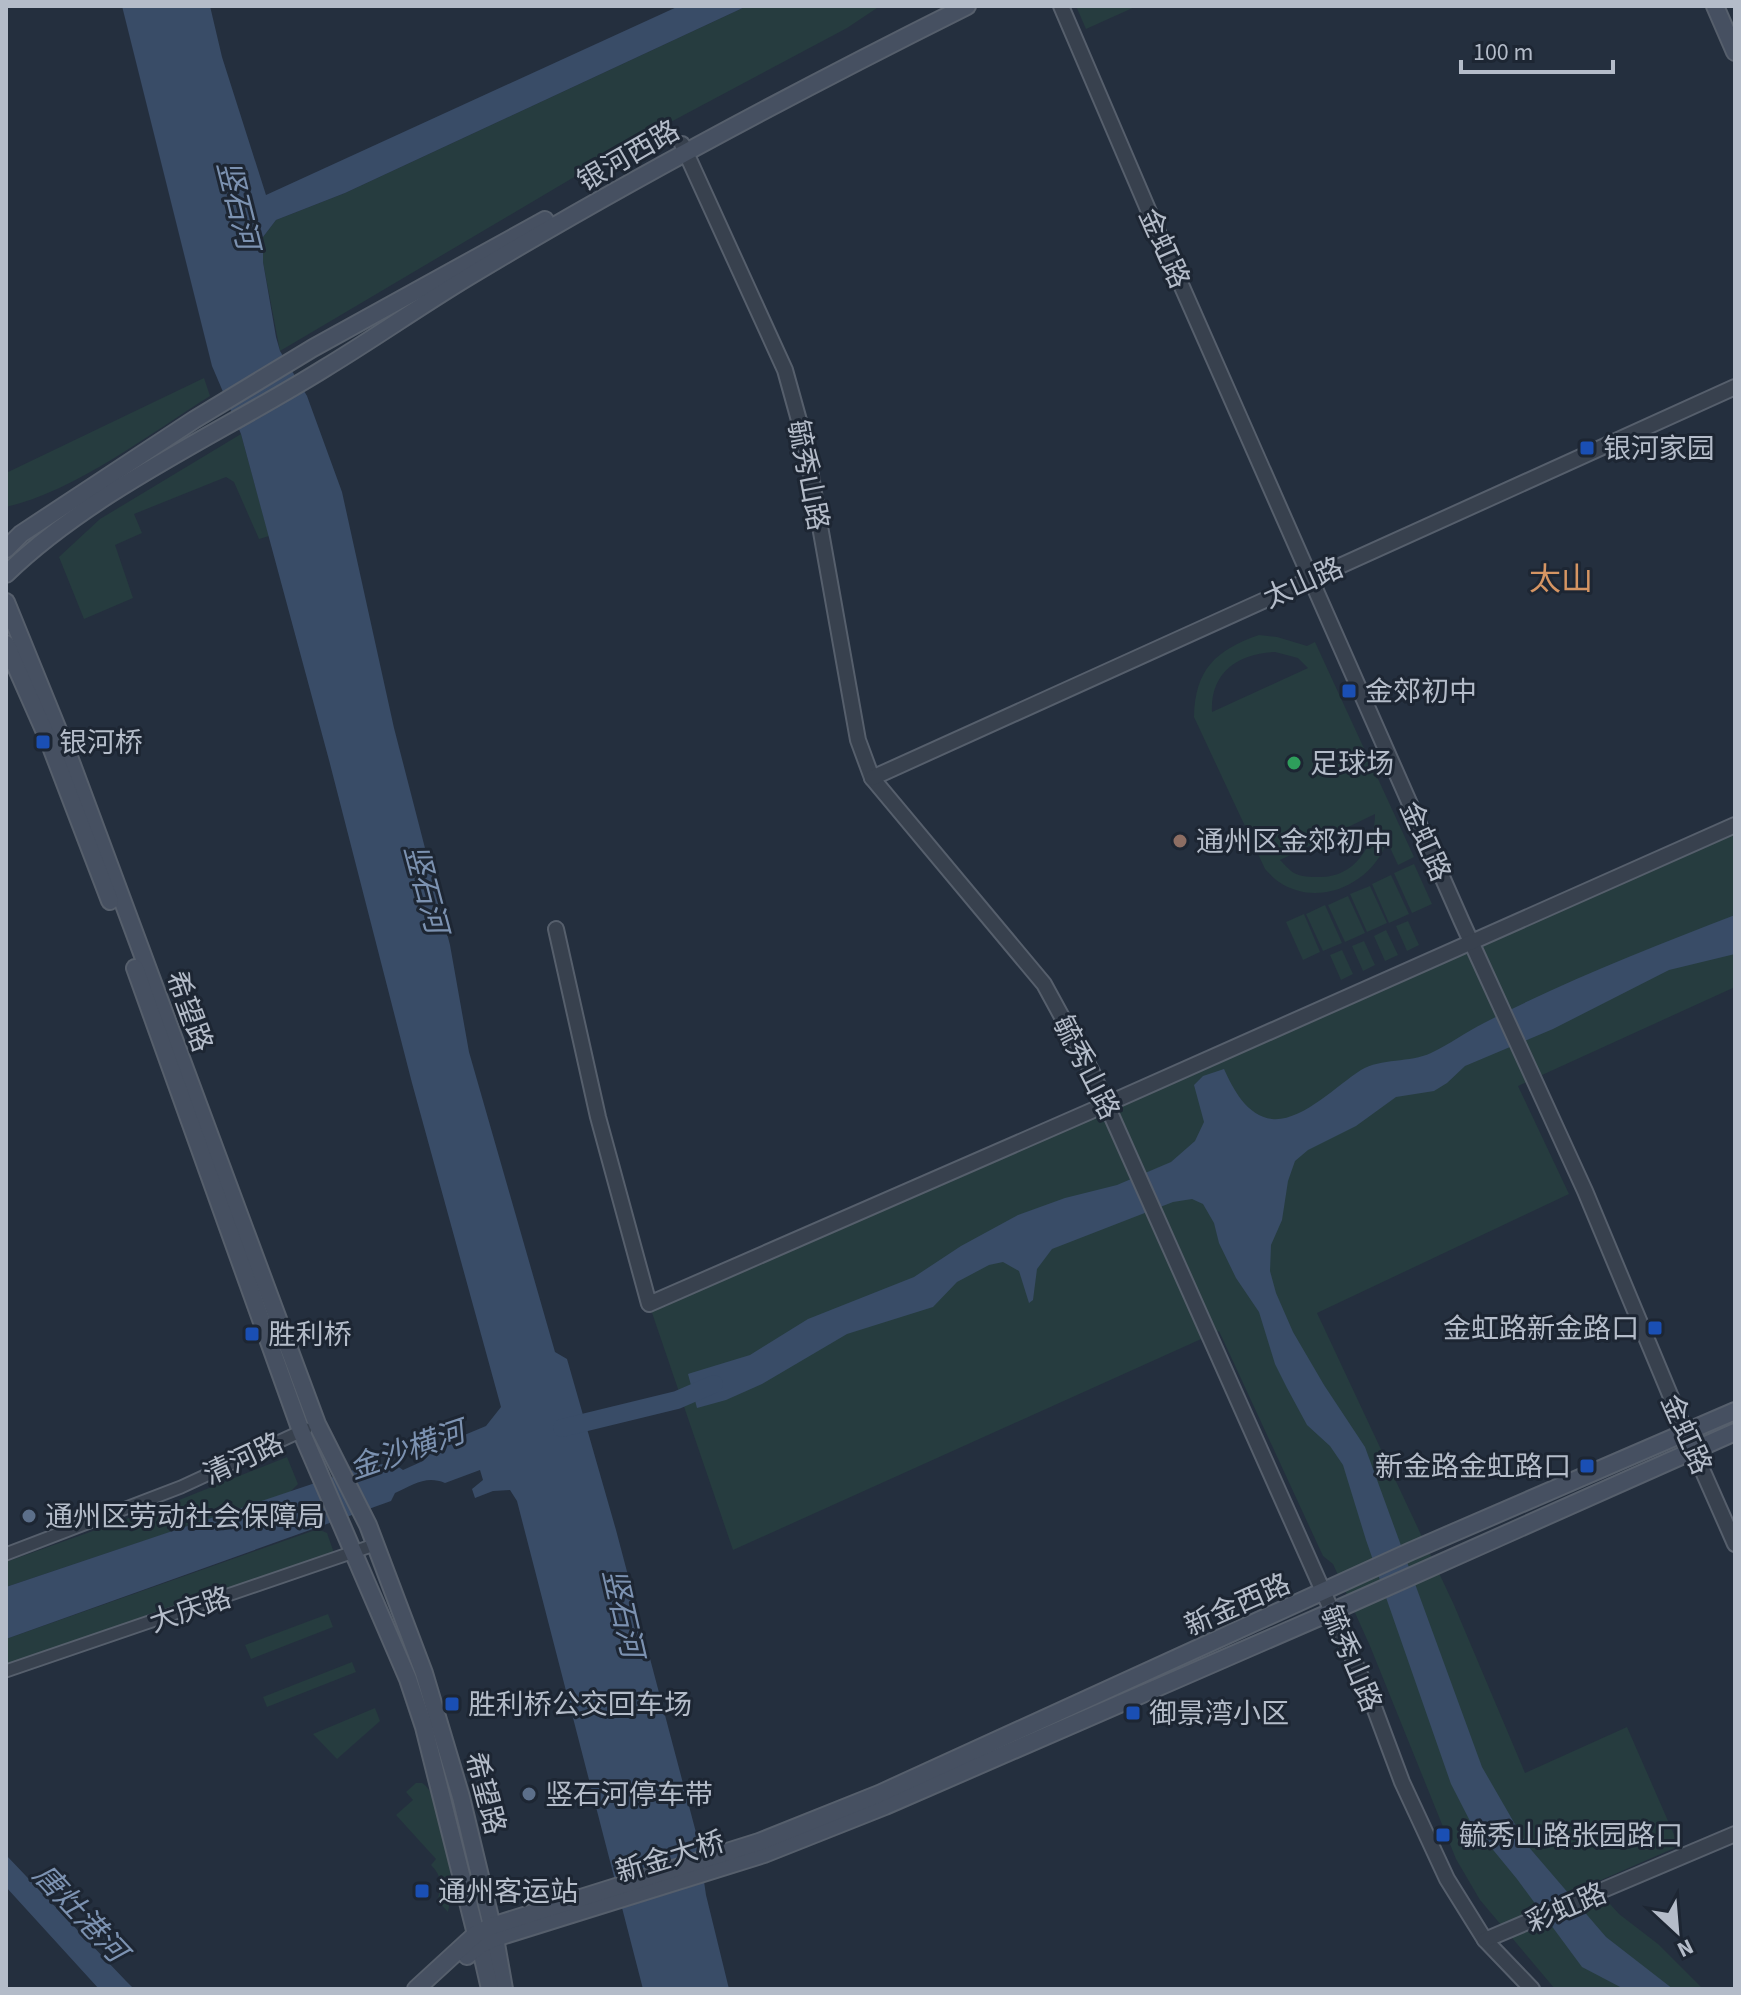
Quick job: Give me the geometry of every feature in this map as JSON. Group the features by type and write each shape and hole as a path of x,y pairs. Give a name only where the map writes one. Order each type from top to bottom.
{"main road":[{"name":"银河西路","path":"6,574 34,547 157,464 325,369 466,278 780,90 945,6"},
{"name":"银河西路","path":"6,549 21,534 194,420 313,348 683,148 967,6"},
{"path":"1715,6 1735,52"},
{"name":"希望路","path":"6,602 71,762 315,1431 312,1455 408,1679 504,1989"},
{"name":"希望路","path":"6,644 48,739 315,1431 368,1525 424,1673 461,1797 486,1936 490,1989"},
{"name":"新金西路","path":"762,1848 1409,1552 1735,1411"},
{"name":"新金西路","path":"762,1848 885,1806 1735,1432"},
{"name":"新金大桥","path":"486,1936 762,1848"},
{"path":"416,1989 486,1936"},
{"path":"430,1989 486,1936"}],"street":[{"name":"金虹路","path":"1061,6 1502,1010 1585,1191 1735,1544"},
{"name":"毓秀山路","path":"683,148 785,370 805,442 858,740 872,778 1044,984 1107,1104 1371,1699 1402,1782 1447,1879 1485,1940 1532,1989"},
{"name":"太山路","path":"872,778 1735,387"},
{"path":"556,929 598,1117 649,1304 1735,825"},
{"name":"清河路","path":"6,1554 181,1487 315,1431"},
{"name":"大庆路","path":"6,1671 374,1545"},
{"name":"彩虹路","path":"1485,1940 1735,1834"}],"green space":[{"path":"747,6 880,6 847,28 635,141 280,351 263,262 263,237 276,220 345,193"},
{"path":"1076,6 1137,6 1086,29"},
{"path":"204,378 210,396 137,444 59,488 6,507 6,473"},
{"path":"241,434 269,536 259,539 234,482 226,477 134,514 142,533 115,545 133,598 84,619 59,557 100,519"},
{"path":"1259,635 1307,646 1315,642 1414,857 1398,865 1387,841 1370,869 1357,880 1327,892 1295,890 1277,881 1265,869 1194,717 1195,700 1204,674 1220,655","holes":["1275,652 1298,658 1308,668 1212,712 1216,686 1229,667 1250,656","1375,814 1367,848 1343,872 1331,876 1303,876 1292,872 1280,860"]},
{"path":"1735,825 1735,987 1518,1086 1569,1194 1317,1313 1454,1605 1525,1773 1627,1727 1679,1846 1592,1884 1619,1914 1658,1944 1703,1989 1555,1989 1480,1900 1456,1859 1370,1646 1333,1564 1323,1556 1219,1331 733,1550 649,1304"},
{"path":"1414,864 1432,904 1412,913 1394,873"},
{"path":"1391,875 1409,914 1389,923 1372,884"},
{"path":"1370,886 1387,923 1367,932 1350,894"},
{"path":"1348,896 1365,933 1345,942 1328,905"},
{"path":"1325,905 1342,943 1323,951 1306,914"},
{"path":"1304,914 1320,952 1303,960 1286,922"},
{"path":"1408,921 1419,945 1407,951 1396,926"},
{"path":"1386,930 1398,955 1385,961 1374,936"},
{"path":"1364,941 1375,965 1363,971 1352,946"},
{"path":"1342,950 1353,974 1341,980 1330,955"},
{"path":"287,1457 298,1484 290,1492 6,1587 6,1562 174,1502"},
{"path":"318,1529 327,1533 334,1553 6,1664 6,1639"},
{"path":"328,1614 333,1627 251,1659 245,1645"},
{"path":"352,1662 356,1672 267,1707 263,1697"},
{"path":"375,1708 380,1721 337,1759 313,1734"},
{"path":"416,1783 422,1783 430,1792 443,1823 450,1863 448,1912 437,1900 440,1881 431,1865 436,1859 396,1815 413,1800 406,1792"}],"water":[{"name":"竖石河","path":"122,6 210,6 222,57 266,195 679,6 747,6 345,193 276,220 263,237 263,262 276,337 280,351 307,396 342,492 394,728 450,945 469,1052 555,1352 567,1359 616,1530 698,1840 706,1895 729,1989 643,1989 517,1501 510,1490 493,1491 475,1498 472,1489 483,1480 480,1470 445,1483 432,1480 420,1482 395,1493 391,1501 6,1639 6,1587 357,1469 387,1464 403,1470 423,1461 426,1451 486,1426 501,1407 241,434 212,366"},
{"path":"1735,915 1735,954 1669,970 1553,1029 1465,1066 1434,1091 1396,1097 1356,1126 1308,1150 1295,1161 1288,1181 1282,1220 1271,1245 1270,1271 1276,1293 1293,1332 1365,1447 1482,1767 1527,1845 1606,1937 1673,1989 1624,1989 1582,1967 1471,1823 1451,1784 1343,1465 1330,1446 1307,1425 1287,1388 1275,1364 1259,1312 1236,1278 1203,1204 1192,1199 1173,1202 1052,1249 1037,1269 1033,1300 1029,1303 1019,1271 1003,1262 989,1265 957,1282 933,1307 847,1334 762,1384 726,1400 697,1408 688,1374 750,1355 808,1319 914,1277 961,1246 1018,1215 1065,1198 1117,1185 1171,1162 1195,1141 1204,1122 1194,1085 1203,1076 1224,1069 1237,1093 1255,1113 1272,1119 1295,1115 1369,1066 1431,1053 1545,993"},
{"path":"6,1855 134,1989 99,1989 6,1887"}],"waterway":[{"path":"562,1428 677,1400 714,1384"}],"place":[{"name":"银河家园","path":"1587,448"},
{"name":"金郊初中","path":"1349,691"},
{"name":"银河桥","path":"43,742"},
{"name":"足球场","path":"1294,763"},
{"name":"通州区金郊初中","path":"1180,841"},
{"name":"金虹路新金路口","path":"1655,1328"},
{"name":"胜利桥","path":"252,1334"},
{"name":"新金路金虹路口","path":"1587,1466"},
{"name":"通州区劳动社会保障局","path":"29,1516"},
{"name":"胜利桥公交回车场","path":"452,1704"},
{"name":"御景湾小区","path":"1133,1713"},
{"name":"竖石河停车带","path":"529,1794"},
{"name":"毓秀山路张园路口","path":"1443,1835"},
{"name":"通州客运站","path":"422,1891"}],"district":[{"name":"太山","path":"1561,579"}],"water label":[{"name":"金沙横河","path":"407,1450"},
{"name":"唐灶港河","path":"80,1913"}]}
